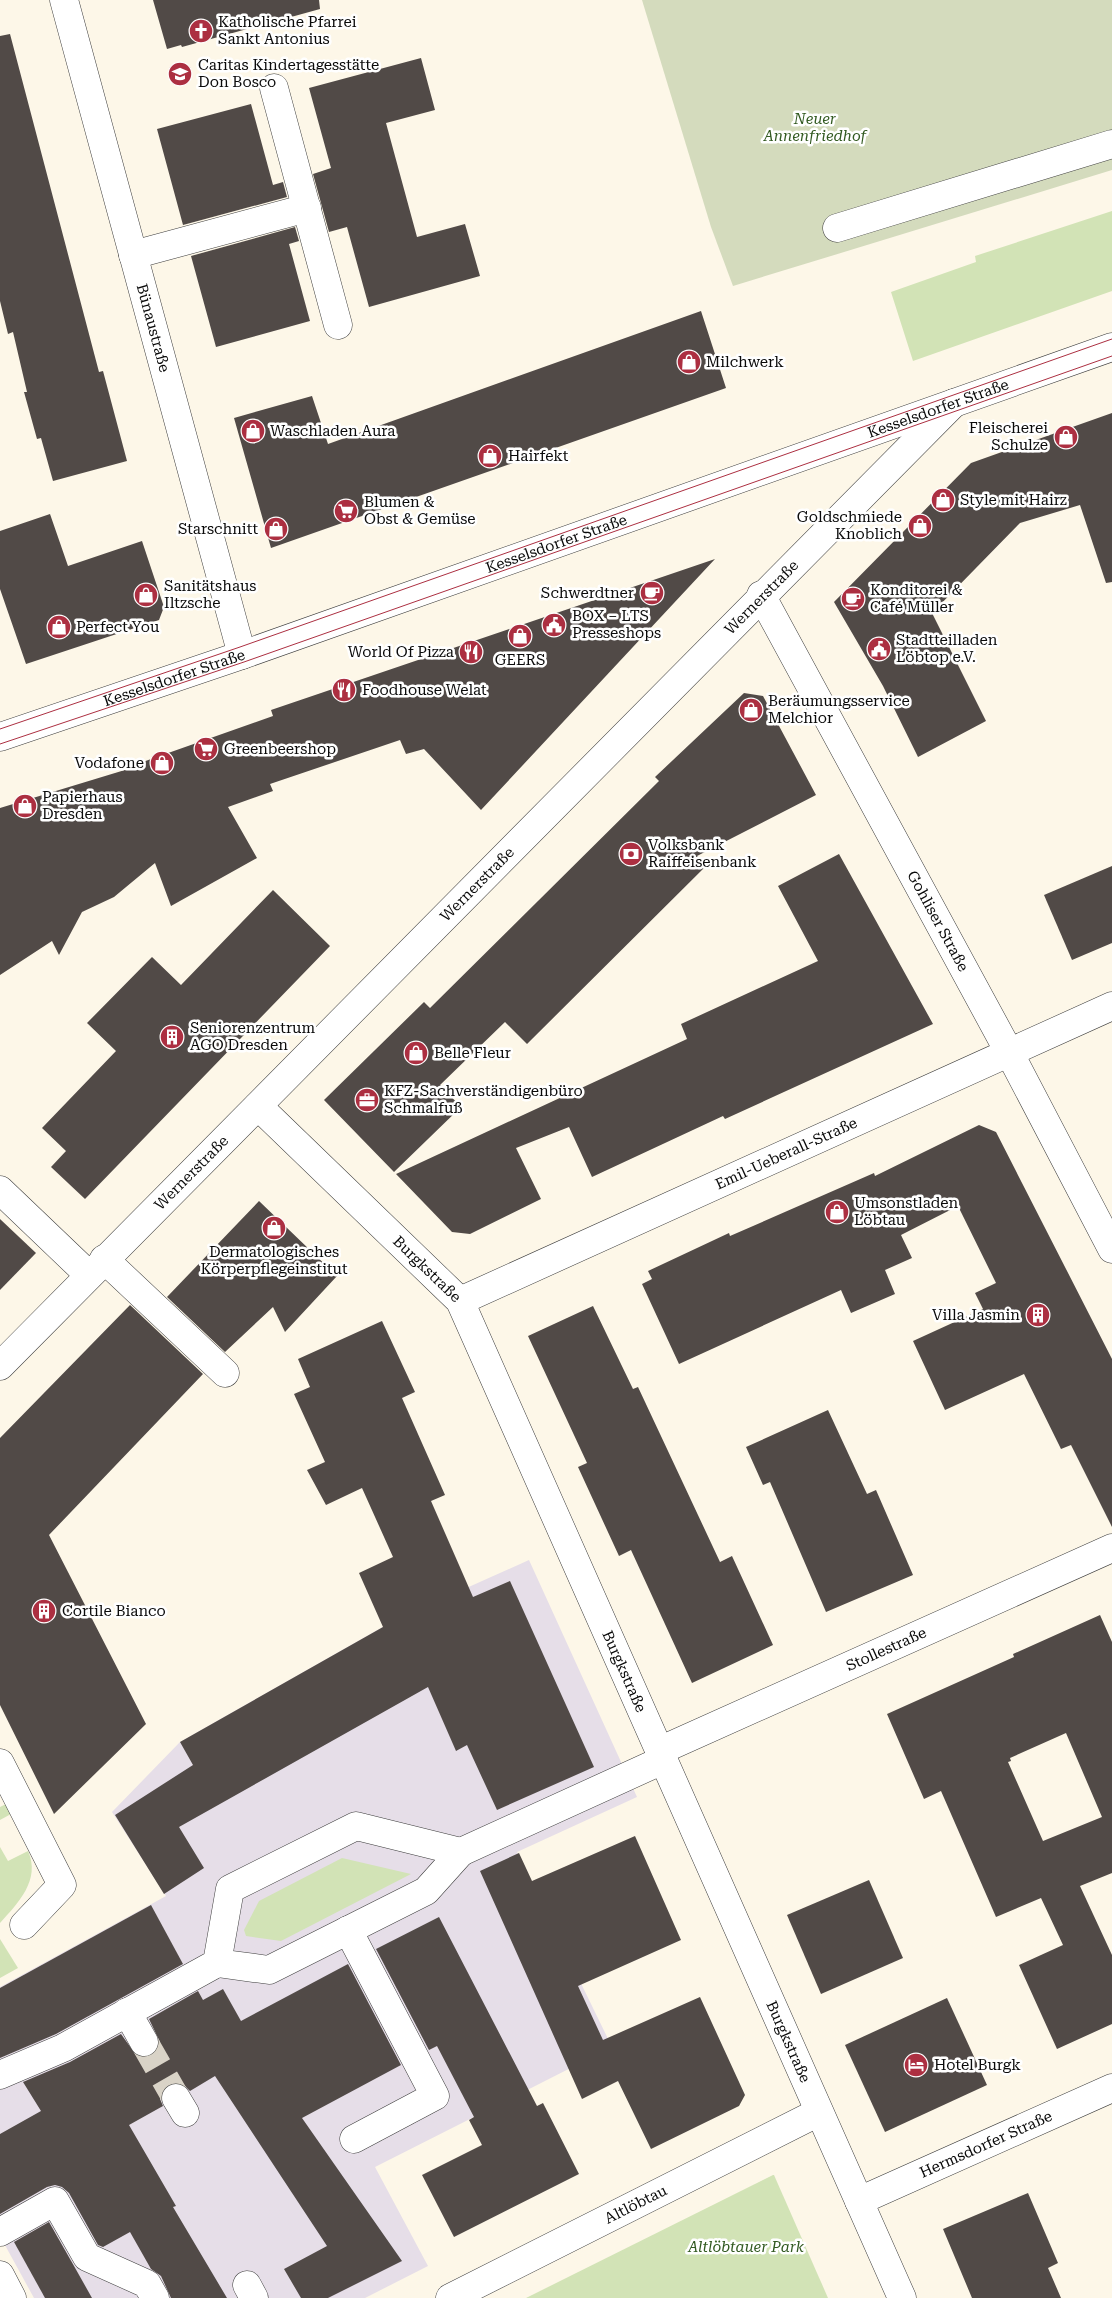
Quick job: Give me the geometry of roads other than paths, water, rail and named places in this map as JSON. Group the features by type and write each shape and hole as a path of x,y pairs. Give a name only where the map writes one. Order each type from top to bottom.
{"street":[{"name":"Bünaustraße","path":"64,0 242,655"},
{"path":"274,88 338,325"},
{"path":"837,228 1112,144"},
{"path":"133,255 307,208"},
{"name":"Kesselsdorfer Straße","path":"0,737 242,655 1112,346"},
{"name":"Wernerstraße","path":"0,1366 954,403"},
{"name":"Gohliser Straße","path":"762,596 1009,1052 1112,1249"},
{"name":"Emil-Ueberall-Straße","path":"460,1302 1112,1006"},
{"name":"Burgkstraße","path":"258,1106 460,1302 902,2298"},
{"path":"0,1190 224,1373"},
{"name":"Stollestraße","path":"461,1852 661,1756 1112,1548"},
{"path":"0,1763 62,1884 24,1925"},
{"path":"0,2075 63,2048 217,1963 269,1970 426,1891 461,1852 356,1826 230,1889 217,1963"},
{"path":"348,1930 435,2096 354,2139"},
{"path":"126,2012 144,2042"},
{"name":"Hermsdorfer Straße","path":"859,2201 1112,2088"},
{"name":"Altlöbtau","path":"450,2298 819,2112"},
{"path":"0,2232 55,2201 87,2257 147,2284 155,2298"},
{"path":"0,2275 12,2298"}],"tunnel":[{"path":"144,2042 176,2098"}],"tram line":[{"path":"0,729 240,647 1112,339"},
{"path":"0,744 244,662 1112,356"}],"place":[{"name":"Katholische Pfarrei Sankt Antonius","path":"201,31"},
{"name":"Caritas Kindertagesstätte Don Bosco","path":"180,74"},
{"name":"Milchwerk","path":"689,362"},
{"name":"Waschladen Aura","path":"253,431"},
{"name":"Fleischerei Schulze","path":"1066,437"},
{"name":"Hairfekt","path":"490,456"},
{"name":"Style mit Hairz","path":"943,500"},
{"name":"Blumen & Obst & Gemüse","path":"346,511"},
{"name":"Goldschmiede Knoblich","path":"920,526"},
{"name":"Starschnitt","path":"276,529"},
{"name":"Schwerdtner","path":"652,593"},
{"name":"Sanitätshaus Iltzsche","path":"146,595"},
{"name":"Konditorei & Café Müller","path":"853,599"},
{"name":"BOX – LTS Presseshops","path":"554,625"},
{"name":"Perfect You","path":"59,627"},
{"name":"GEERS","path":"520,636"},
{"name":"Stadtteilladen Löbtop e.V.","path":"879,649"},
{"name":"World Of Pizza","path":"471,652"},
{"name":"Foodhouse Welat","path":"344,690"},
{"name":"Beräumungsservice Melchior","path":"751,710"},
{"name":"Greenbeershop","path":"206,749"},
{"name":"Vodafone","path":"162,763"},
{"name":"Papierhaus Dresden","path":"25,806"},
{"name":"Volksbank Raiffeisenbank","path":"631,854"},
{"name":"Seniorenzentrum AGO Dresden","path":"172,1037"},
{"name":"Belle Fleur","path":"416,1053"},
{"name":"KFZ-Sachverständigenbüro Schmalfuß","path":"367,1100"},
{"name":"Umsonstladen Löbtau","path":"837,1212"},
{"name":"Dermatologisches Körperpflegeinstitut","path":"274,1228"},
{"name":"Villa Jasmin","path":"1038,1315"},
{"name":"Cortile Bianco","path":"44,1611"},
{"name":"Hotel Burgk","path":"916,2065"}],"park label":[{"name":"Neuer Annenfriedhof","path":"815,128"},
{"name":"Altlöbtauer Park","path":"746,2247"}]}
